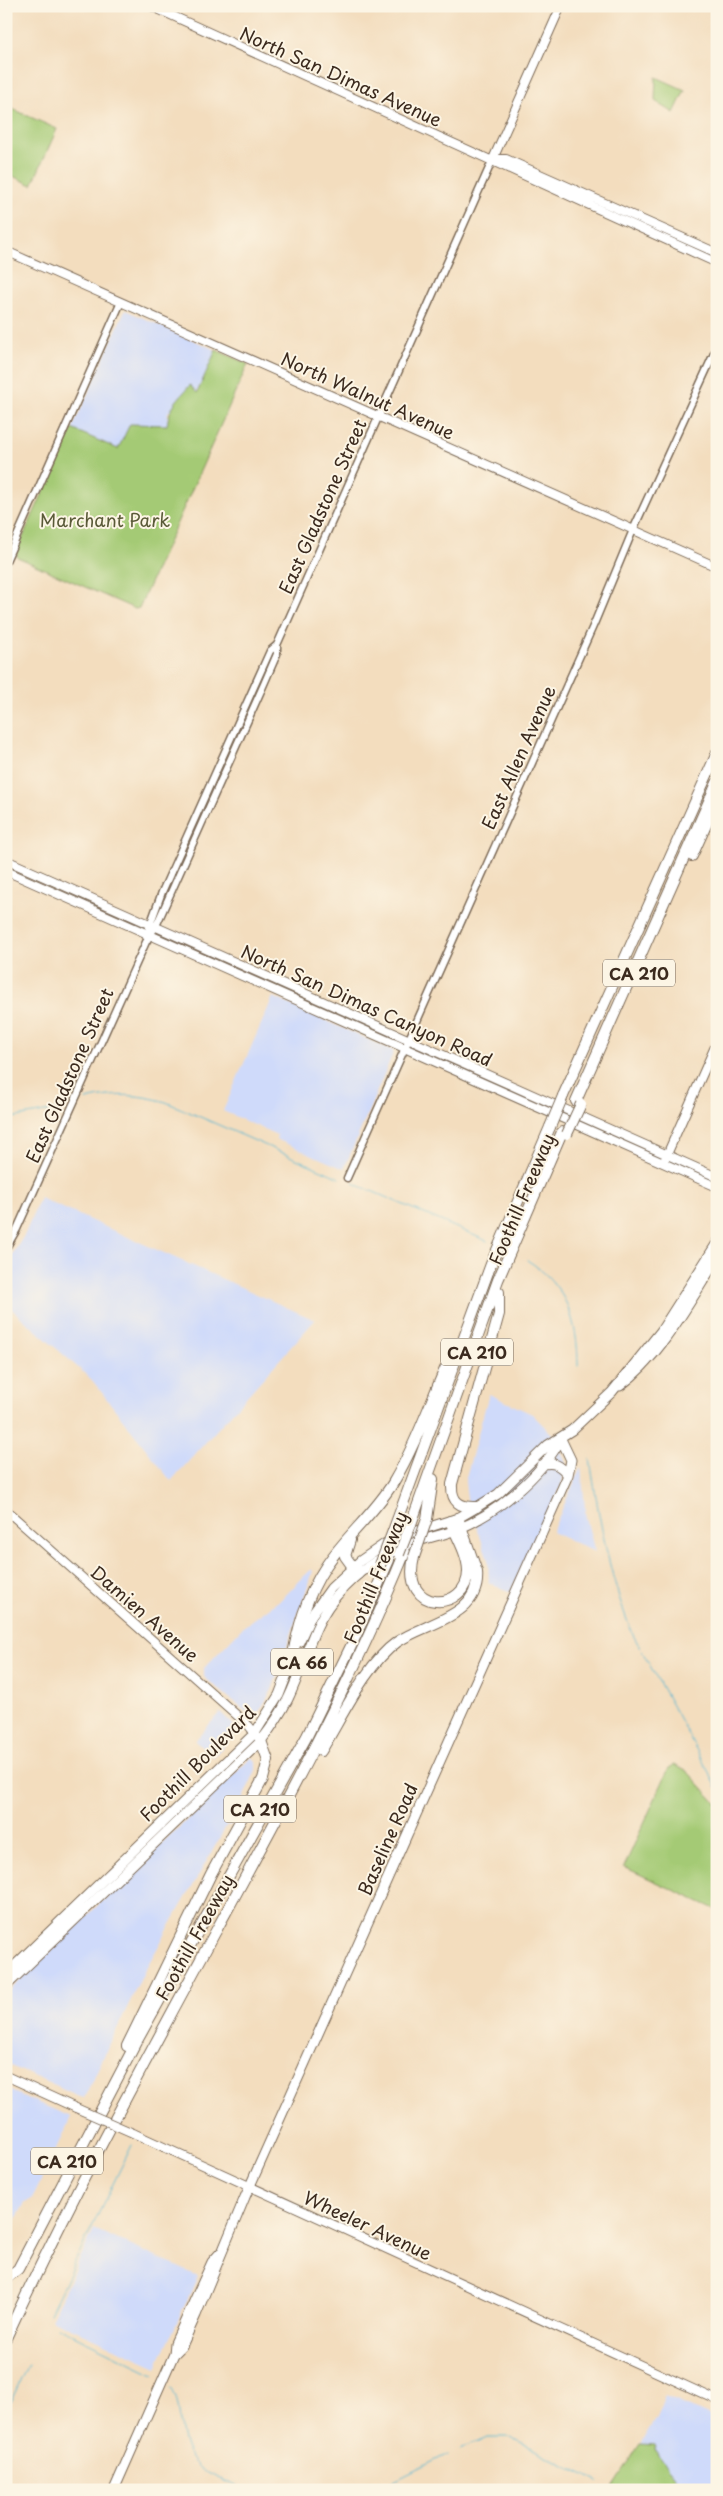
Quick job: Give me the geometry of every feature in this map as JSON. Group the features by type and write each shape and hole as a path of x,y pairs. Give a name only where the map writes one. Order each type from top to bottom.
{"highway":[{"name":"Foothill Freeway","path":"7,2278 127,2046 315,1708 385,1562 433,1479 499,1292 516,1230 572,1100 590,1038 717,754"},
{"path":"693,809 703,797 717,766"},
{"path":"572,1100 717,783"},
{"name":"Foothill Freeway","path":"6,2338 51,2243 117,2116 304,1770 376,1623 406,1555 405,1526 461,1346 516,1230 572,1100 717,801"},
{"path":"405,1526 475,1322 516,1230"},
{"path":"477,1507 462,1507 455,1501 452,1496 452,1484 499,1314 499,1292"},
{"path":"355,1571 345,1556 347,1544 394,1482 445,1369 461,1346"},
{"path":"117,2116 115,2106 140,2057 345,1677 406,1555 427,1519 433,1479"},
{"path":"406,1555 410,1578 417,1592 431,1600 440,1601 458,1595 467,1580 468,1570 456,1524"},
{"path":"304,1770 317,1756 378,1659 404,1637 450,1616 462,1609 470,1601 478,1580 477,1572 456,1524"},
{"path":"291,1666 297,1630 305,1607 326,1565 353,1535"},
{"path":"7,2278 18,2269 134,2047 303,1744 354,1642 385,1562"},
{"path":"127,2046 211,1874 263,1779 268,1760 258,1737"}],"main road":[{"name":"North San Dimas Avenue","path":"150,6 717,263"},
{"path":"493,160 561,6"},
{"name":"North San Dimas Avenue","path":"493,160 506,160 717,253"},
{"name":"North Walnut Avenue","path":"6,251 717,567"},
{"name":"North San Dimas Canyon Road","path":"6,860 152,925 407,1044 664,1159 717,1187"},
{"name":"North San Dimas Canyon Road","path":"6,870 148,934 407,1044"},
{"path":"664,1159 717,1042"},
{"name":"North San Dimas Canyon Road","path":"664,1159 717,1177"},
{"path":"612,1392 661,1331 717,1243"},
{"path":"561,1439 629,1379 656,1349 717,1259"},
{"name":"Foothill Boulevard","path":"456,1524 477,1507 498,1494 548,1445 561,1439"},
{"name":"Foothill Boulevard","path":"6,1974 258,1737 279,1696 311,1616 331,1588 355,1571 386,1543 414,1532 456,1524 497,1508 552,1454 561,1439"},
{"name":"Baseline Road","path":"114,2490 174,2354 182,2346 219,2265 221,2252 568,1475 571,1460 561,1439"},
{"path":"541,1465 548,1463 558,1465 568,1475"},
{"name":"Damien Avenue","path":"6,1510 258,1737"},
{"name":"Foothill Boulevard","path":"6,1986 258,1737 287,1700 306,1648 320,1619 355,1571"},
{"name":"Wheeler Avenue","path":"6,2076 717,2400"}],"street":[{"name":"East Gladstone Street","path":"6,1248 17,1229 152,925 261,691 277,654 277,645 493,160"},
{"path":"6,561 121,302"},
{"name":"East Allen Avenue","path":"347,1178 594,624 633,530 717,347"}],"shaded area":[{"path":"125,310 216,350 196,394 168,412 167,425 130,424 119,449 72,429"},
{"path":"273,997 394,1051 344,1169 276,1139 277,1135 223,1111"},
{"path":"40,1198 315,1320 171,1481 92,1380 6,1304 6,1265 25,1234"},
{"path":"489,1394 532,1414 556,1438 566,1464 561,1487 511,1592 489,1583 488,1559 467,1499 465,1481"},
{"path":"581,1467 586,1518 595,1552 552,1532"},
{"path":"311,1569 313,1571 272,1690 257,1715 251,1716 204,1677 204,1668 243,1627 284,1597"},
{"path":"220,1712 239,1730 213,1757 195,1741"},
{"path":"252,1757 256,1761 256,1770 230,1826 227,1825 145,1970 84,2098 6,2064 6,1994"},
{"path":"6,2089 71,2117 32,2199 25,2203 6,2237"},
{"path":"94,2229 198,2276 157,2367 51,2319"},
{"path":"665,2396 717,2419 717,2490 681,2490 677,2480 656,2456 654,2445 640,2444 656,2418"}],"green space":[{"path":"656,77 685,90 674,113 655,101"},
{"path":"6,106 57,129 32,185 6,173"},
{"name":"Marchant Park","path":"216,350 248,364 139,608 135,609 17,557 16,552 72,429 118,449 130,424 167,425 172,407 190,385 197,393"},
{"path":"674,1765 688,1772 717,1804 717,1910 624,1867 669,1768"},
{"path":"640,2444 654,2445 659,2457 675,2478 681,2490 610,2490"}],"waterway":[{"path":"86,1100 126,1095 166,1102 340,1178"},
{"path":"6,1119 56,1110"},
{"path":"353,1183 487,1241"},
{"path":"527,1260 551,1280 567,1305 576,1334 578,1366"},
{"path":"590,1459 611,1569 632,1633 717,1787"},
{"path":"50,2313 132,2145"},
{"path":"57,2327 154,2374"},
{"path":"7,2406 28,2364"},
{"path":"171,2388 178,2404 182,2438 192,2460 208,2473 245,2490"},
{"path":"460,2449 487,2437 509,2437 599,2482"},
{"path":"376,2490 448,2454"}]}
